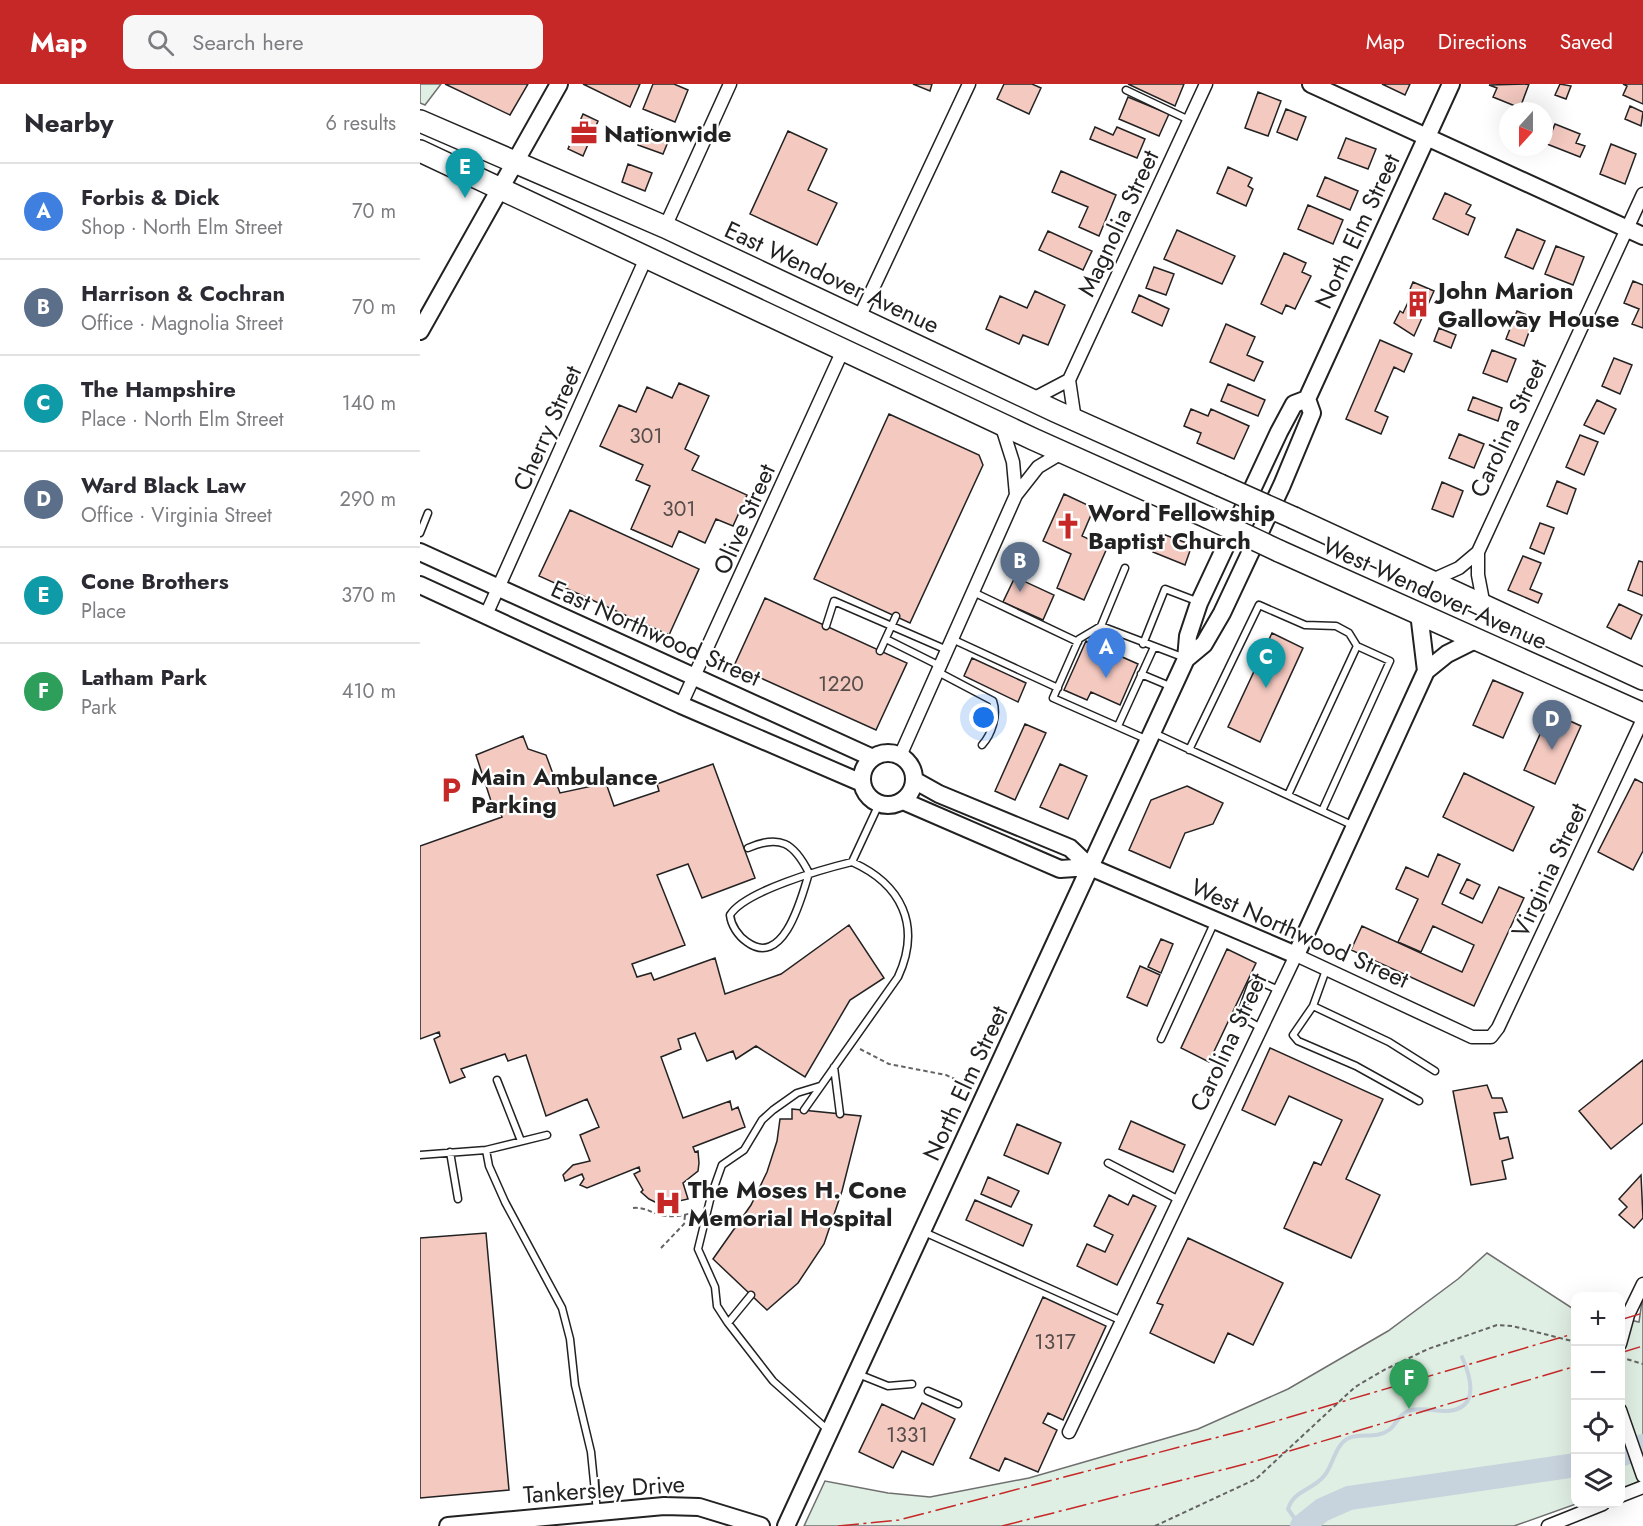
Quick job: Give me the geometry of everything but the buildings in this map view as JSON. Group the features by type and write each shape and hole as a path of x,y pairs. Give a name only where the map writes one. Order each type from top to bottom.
{"highway":[{"name":"East Wendover Avenue","path":"424,122 665,227 1031,400 1220,485"},
{"path":"420,152 1063,452"},
{"name":"West Wendover Avenue","path":"1063,452 1643,714"},
{"name":"West Wendover Avenue","path":"1220,485 1643,679"}],"street":[{"path":"420,331 559,84"},
{"path":"665,227 730,84"},
{"path":"859,318 969,84"},
{"name":"Magnolia Street","path":"1069,380 1206,84"},
{"path":"1311,84 1643,236"},
{"name":"North Elm Street","path":"1186,658 1204,644 1222,613 1282,485 1312,413 1307,399 1451,84"},
{"name":"Carolina Street","path":"1484,606 1478,575 1478,552 1643,194"},
{"name":"Cherry Street","path":"486,615 646,258"},
{"name":"Olive Street","path":"681,705 843,350"},
{"path":"1031,400 1069,380 1075,420"},
{"name":"North Elm Street","path":"786,1526 831,1433 1186,658 1188,636 1199,603 1279,432 1294,404 1307,399"},
{"path":"1001,424 1013,462 1016,495"},
{"path":"873,758 863,770 862,783 867,795 879,804 893,805 903,801 911,792 914,780 910,765 900,756 1016,495 1038,467 1063,452"},
{"name":"East Northwood Street","path":"420,552 873,758 887,753 900,756"},
{"name":"Carolina Street","path":"1430,581 1459,568 1478,552"},
{"path":"420,585 681,705 862,783"},
{"path":"1419,613 1426,671"},
{"name":"Carolina Street","path":"1070,1432 1296,955 1426,671 1447,654 1477,639"},
{"name":"Virginia Street","path":"1491,1037 1498,1028 1643,719"},
{"path":"914,780 932,792 1070,848 1090,867"},
{"path":"903,801 1060,869 1090,867"},
{"name":"West Northwood Street","path":"1090,867 1296,955 1472,1037 1491,1037"},
{"path":"1625,1326 1643,1284"},
{"path":"1625,1428 1641,1472"},
{"path":"1625,1494 1643,1487"},
{"name":"Tankersley Drive","path":"448,1526 664,1506 699,1507 761,1526"},
{"path":"1548,1526 1591,1508"}],"lane":[{"path":"1126,90 1189,120"},
{"path":"420,533 428,513"},
{"path":"1125,568 1101,626 1078,642 1053,698 1118,726 1189,750 1355,826"},
{"path":"1143,644 1165,589 1199,603"},
{"path":"973,592 1078,642"},
{"path":"826,626 834,601 892,625 950,644 1058,688"},
{"path":"1189,750 1259,605 1305,625 1336,626 1349,633 1358,646 1390,661 1322,811"},
{"path":"880,651 896,616"},
{"path":"1101,626 1143,644 1186,658"},
{"path":"886,639 993,701 996,708 994,721 982,746"},
{"path":"1288,795 1358,646"},
{"path":"1118,726 1154,647"},
{"path":"1142,674 1173,687"},
{"path":"852,862 879,804"},
{"path":"748,848 766,841 785,844 799,854 809,873 797,914 790,927 779,940 765,948 753,947 741,938 731,922 730,915 742,902 809,873 852,862 869,870 895,893 905,912 908,935 904,964 898,977 804,1110"},
{"path":"1161,1039 1215,921"},
{"path":"1327,969 1313,1006 1293,1035 1298,1041 1356,1066 1419,1101"},
{"path":"1261,1028 1240,1016 1251,986 1258,981 1279,991"},
{"path":"1313,1006 1389,1042 1435,1071"},
{"path":"834,1067 840,1093 840,1114"},
{"path":"497,1080 522,1141"},
{"path":"820,1086 797,1093 762,1120 744,1150 722,1166 707,1209 698,1249 715,1287 717,1306 728,1323 766,1373 831,1433"},
{"path":"420,1155 486,1150 547,1135"},
{"path":"486,1150 489,1166 505,1202 562,1308 570,1339 575,1385 591,1452 597,1512"},
{"path":"450,1152 458,1199"},
{"path":"1108,1163 1179,1201"},
{"path":"923,1232 1122,1321"},
{"path":"728,1323 751,1295"},
{"path":"858,1374 888,1386 912,1384"},
{"path":"928,1391 958,1404"}],"path":[{"path":"850,1044 889,1064 946,1076 986,1093"},
{"path":"633,1208 643,1207 659,1215 686,1215 707,1209"},
{"path":"661,1248 684,1224 686,1215"},
{"path":"1155,1526 1256,1479 1355,1387 1428,1349 1497,1325 1512,1326 1571,1341"},
{"path":"1625,1359 1643,1364"}],"green space":[{"path":"420,84 441,84 425,105 420,103"},
{"path":"1487,1253 1571,1307 1571,1506 1514,1526 804,1526 825,1481 888,1493 930,1497 1029,1478 1198,1429 1288,1389 1388,1331 1458,1279"},
{"path":"1643,1294 1643,1486 1625,1488 1625,1319 1639,1322"}],"waterway":[{"path":"1300,1526 1288,1509 1291,1503 1299,1494 1320,1481 1344,1441 1349,1438 1384,1433 1408,1411 1416,1409 1448,1411 1458,1409 1465,1404 1469,1397 1470,1381 1462,1357"},
{"path":"1623,1454 1643,1446"},
{"path":"1302,1526 1322,1510 1349,1498 1571,1466"}],"power":[{"path":"1625,1318 1643,1313"},
{"path":"838,1526 899,1520 1249,1429 1571,1334"},
{"path":"1625,1351 1643,1346"},
{"path":"1002,1526 1249,1463 1571,1367"}],"place":[{"name":"Nationwide","path":"584,133"},
{"name":"Cone Brothers","path":"465,198"},
{"name":"John Marion Galloway House","path":"1418,304"},
{"name":"Word Fellowship Baptist Church","path":"1068,526"},
{"name":"Harrison & Cochran","path":"1020,592"},
{"name":"Forbis & Dick","path":"1106,678"},
{"name":"The Hampshire","path":"1266,688"},
{"name":"Ward Black Law","path":"1552,750"},
{"name":"Main Ambulance Parking","path":"451,790"},
{"name":"The Moses H. Cone Memorial Hospital","path":"668,1203"},
{"name":"Latham Park","path":"1409,1409"}]}
